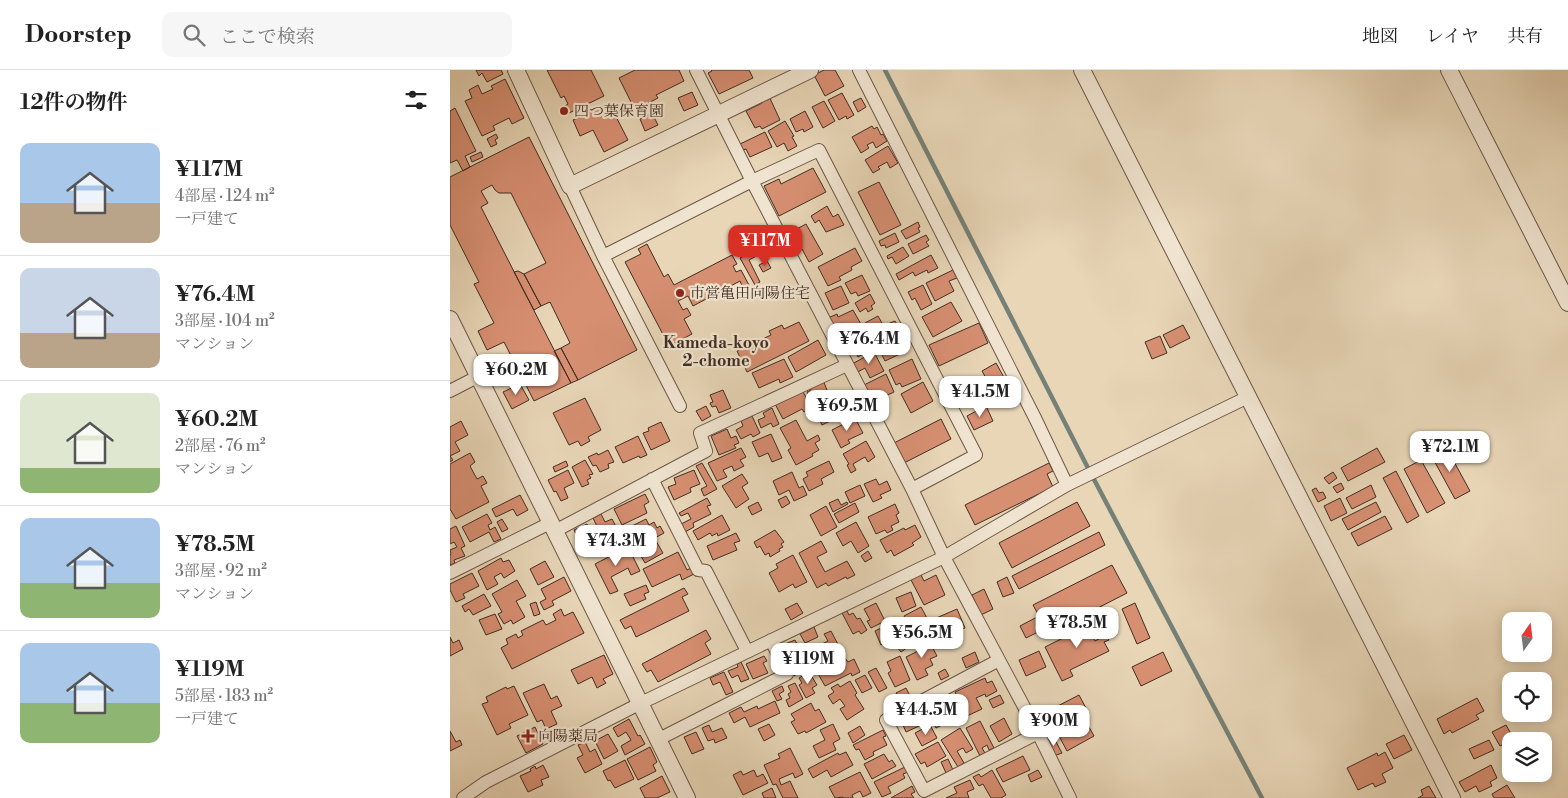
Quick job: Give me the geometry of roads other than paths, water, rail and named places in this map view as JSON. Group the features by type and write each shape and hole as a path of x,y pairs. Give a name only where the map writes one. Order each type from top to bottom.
{"street":[{"path":"516,70 603,256 680,406"},
{"path":"696,70 912,489 944,557 1038,733 1070,798"},
{"path":"570,186 810,70"},
{"path":"859,70 1028,403 1067,485"},
{"path":"1082,70 1452,798"},
{"path":"1449,70 1568,303"},
{"path":"603,256 752,181 819,150 976,455 912,489"},
{"path":"450,319 687,798"},
{"path":"450,573 553,527 706,451 700,432 847,365"},
{"path":"450,391 479,376"},
{"path":"462,798 486,782 641,703 944,557 1067,485 1248,398"},
{"path":"652,479 698,570 706,571 747,652"},
{"path":"659,739 787,674 771,640"},
{"path":"999,660 886,720 924,791 1038,733"}],"waterway":[{"path":"885,70 1088,468 1262,798"}],"place":[{"name":"四つ葉保育園","path":"564,111"},
{"name":"市営亀田向陽住宅","path":"680,293"},
{"name":"向陽薬局","path":"528,736"}],"district":[{"name":"Kameda-koyo 2-chome","path":"716,352"}]}
